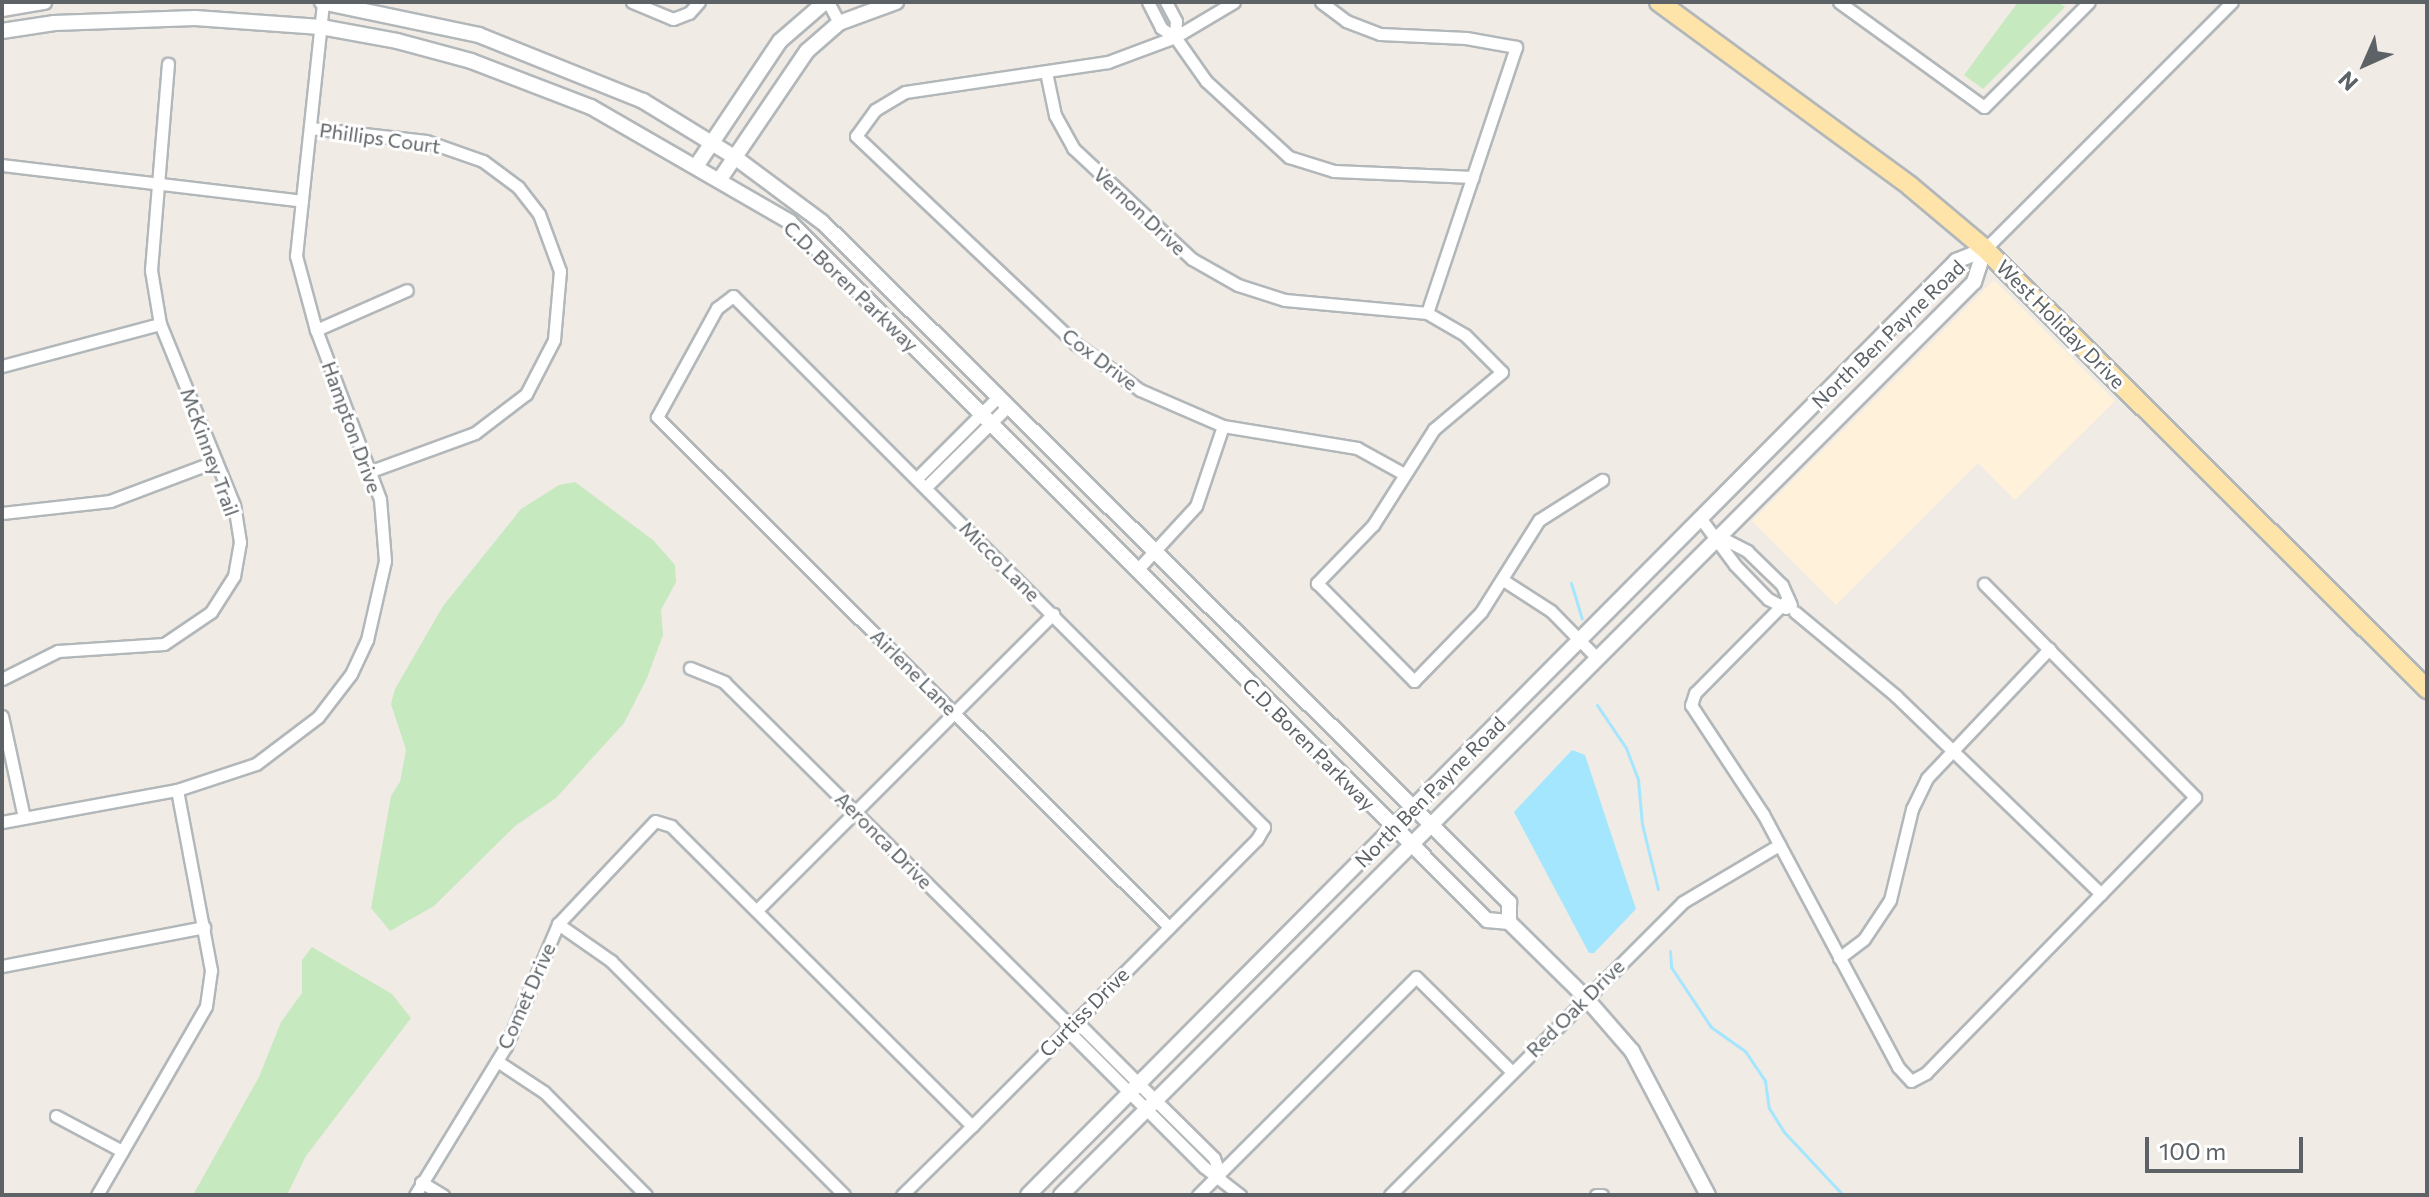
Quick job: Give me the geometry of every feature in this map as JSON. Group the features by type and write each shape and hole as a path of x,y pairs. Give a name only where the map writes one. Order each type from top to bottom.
{"main road":[{"name":"West Holiday Drive","path":"1659,2 1899,178 1985,249 2427,689"}],"street":[{"path":"2,9 44,2"},
{"path":"52,2 54,23"},
{"name":"C.D. Boren Parkway","path":"323,2 479,35 643,101 736,158 822,222 1509,902 1509,922"},
{"name":"Hampton Drive","path":"2,822 177,790 241,771 275,753 318,717 351,674 374,619 383,576 382,516 371,471 316,330 296,256 323,2"},
{"path":"632,2 673,19 689,13 699,2"},
{"path":"697,165 780,41 826,2 839,23"},
{"path":"720,179 789,73 839,23 896,2"},
{"path":"1148,2 1161,28 1175,37 1206,81 1263,138 1298,161 1334,171 1473,177"},
{"path":"1166,2 1176,21 1175,37"},
{"path":"1046,72 1108,62 1175,37 1234,2"},
{"path":"1321,2 1346,21 1380,34 1516,47 1427,313"},
{"path":"1839,2 1984,107 2082,4"},
{"path":"1985,249 2232,2"},
{"name":"C.D. Boren Parkway","path":"2,31 54,23 195,18 321,27 397,41 527,81 591,107 697,165 790,222 1409,844 1487,920 1509,922 1585,997 1632,1051 1708,1195"},
{"name":"McKinney Trail","path":"2,679 58,651 164,644 211,612 234,576 240,542 234,505 160,324 151,270 168,64"},
{"name":"Cox Drive","path":"1046,72 905,92 875,110 856,136 1099,363 1166,405 1223,426 1357,448 1404,474"},
{"name":"Vernon Drive","path":"1046,72 1055,115 1073,148 1165,238 1207,269 1285,300 1427,313 1465,335 1502,372 1434,429 1404,474"},
{"name":"Phillips Court","path":"310,128 426,141 483,161 518,187 539,214 560,271 554,340 526,394 475,433 371,471"},
{"path":"2,165 302,201"},
{"name":"North Ben Payne Road","path":"1028,1195 1956,261 1985,249"},
{"name":"North Ben Payne Road","path":"1061,1195 1974,282 1985,249"},
{"path":"316,330 407,290"},
{"name":"Airlene Lane","path":"733,296 717,308 657,417 1169,927"},
{"name":"Micco Lane","path":"733,296 1264,827"},
{"path":"2,366 160,324"},
{"path":"1874,345 1893,363"},
{"path":"922,482 1004,401"},
{"path":"1137,570 1200,498 1223,426"},
{"path":"2,513 110,501 216,461"},
{"path":"1404,474 1373,525 1317,583 1414,681 1472,622 1503,580 1539,520 1602,480"},
{"path":"1701,519 1718,536 1735,565 1896,696 2101,894"},
{"path":"1718,536 1747,551 1782,585 1784,602"},
{"path":"1503,580 1551,611 1596,657"},
{"path":"1784,602 1695,693 1691,705 1733,765 1898,1067 1911,1081 1926,1073 2195,797 1984,584"},
{"path":"972,1126 757,910 1053,614"},
{"path":"1839,958 1864,939 1890,900 1912,809 1927,778 2049,649"},
{"name":"Aeronca Drive","path":"690,668 724,682 1070,1026 1083,1028 1204,1167 1220,1175 1240,1195"},
{"path":"2,716 24,818"},
{"path":"97,1195 206,1006 211,970 177,790"},
{"name":"Comet Drive","path":"415,1195 497,1061 558,924 648,826 662,821 757,910"},
{"name":"Curtiss Drive","path":"902,1195 1169,927 1264,827"},
{"name":"Red Oak Drive","path":"1390,1195 1683,902 1779,845"},
{"path":"558,924 611,961 844,1195"},
{"path":"2,966 204,927"},
{"path":"1198,1195 1416,977 1512,1072"},
{"path":"497,1061 544,1092 646,1195"},
{"path":"56,1116 122,1151"},
{"path":"421,1182 443,1195"}],"shaded area":[{"path":"1994,280 2115,401 2015,500 1978,463 1836,605 1752,521"}],"green space":[{"path":"2018,2 2058,2 2065,7 1983,89 1964,75"},
{"path":"575,482 653,540 675,565 676,582 661,610 663,635 647,678 624,723 556,798 515,826 434,906 390,931 371,908 391,796 400,782 406,750 391,704 395,689 443,606 521,509 559,485"},
{"path":"312,947 392,994 411,1018 306,1156 287,1195 193,1195 259,1077 281,1022 302,993 302,960"}],"water":[{"path":"1572,750 1585,755 1636,909 1594,953 1589,953 1514,812"}],"waterway":[{"path":"1571,583 1582,618"},
{"path":"1597,705 1626,748 1638,780 1642,824 1658,889"},
{"path":"1670,951 1671,967 1711,1027 1745,1051 1765,1081 1769,1108 1784,1132 1843,1195"}]}
